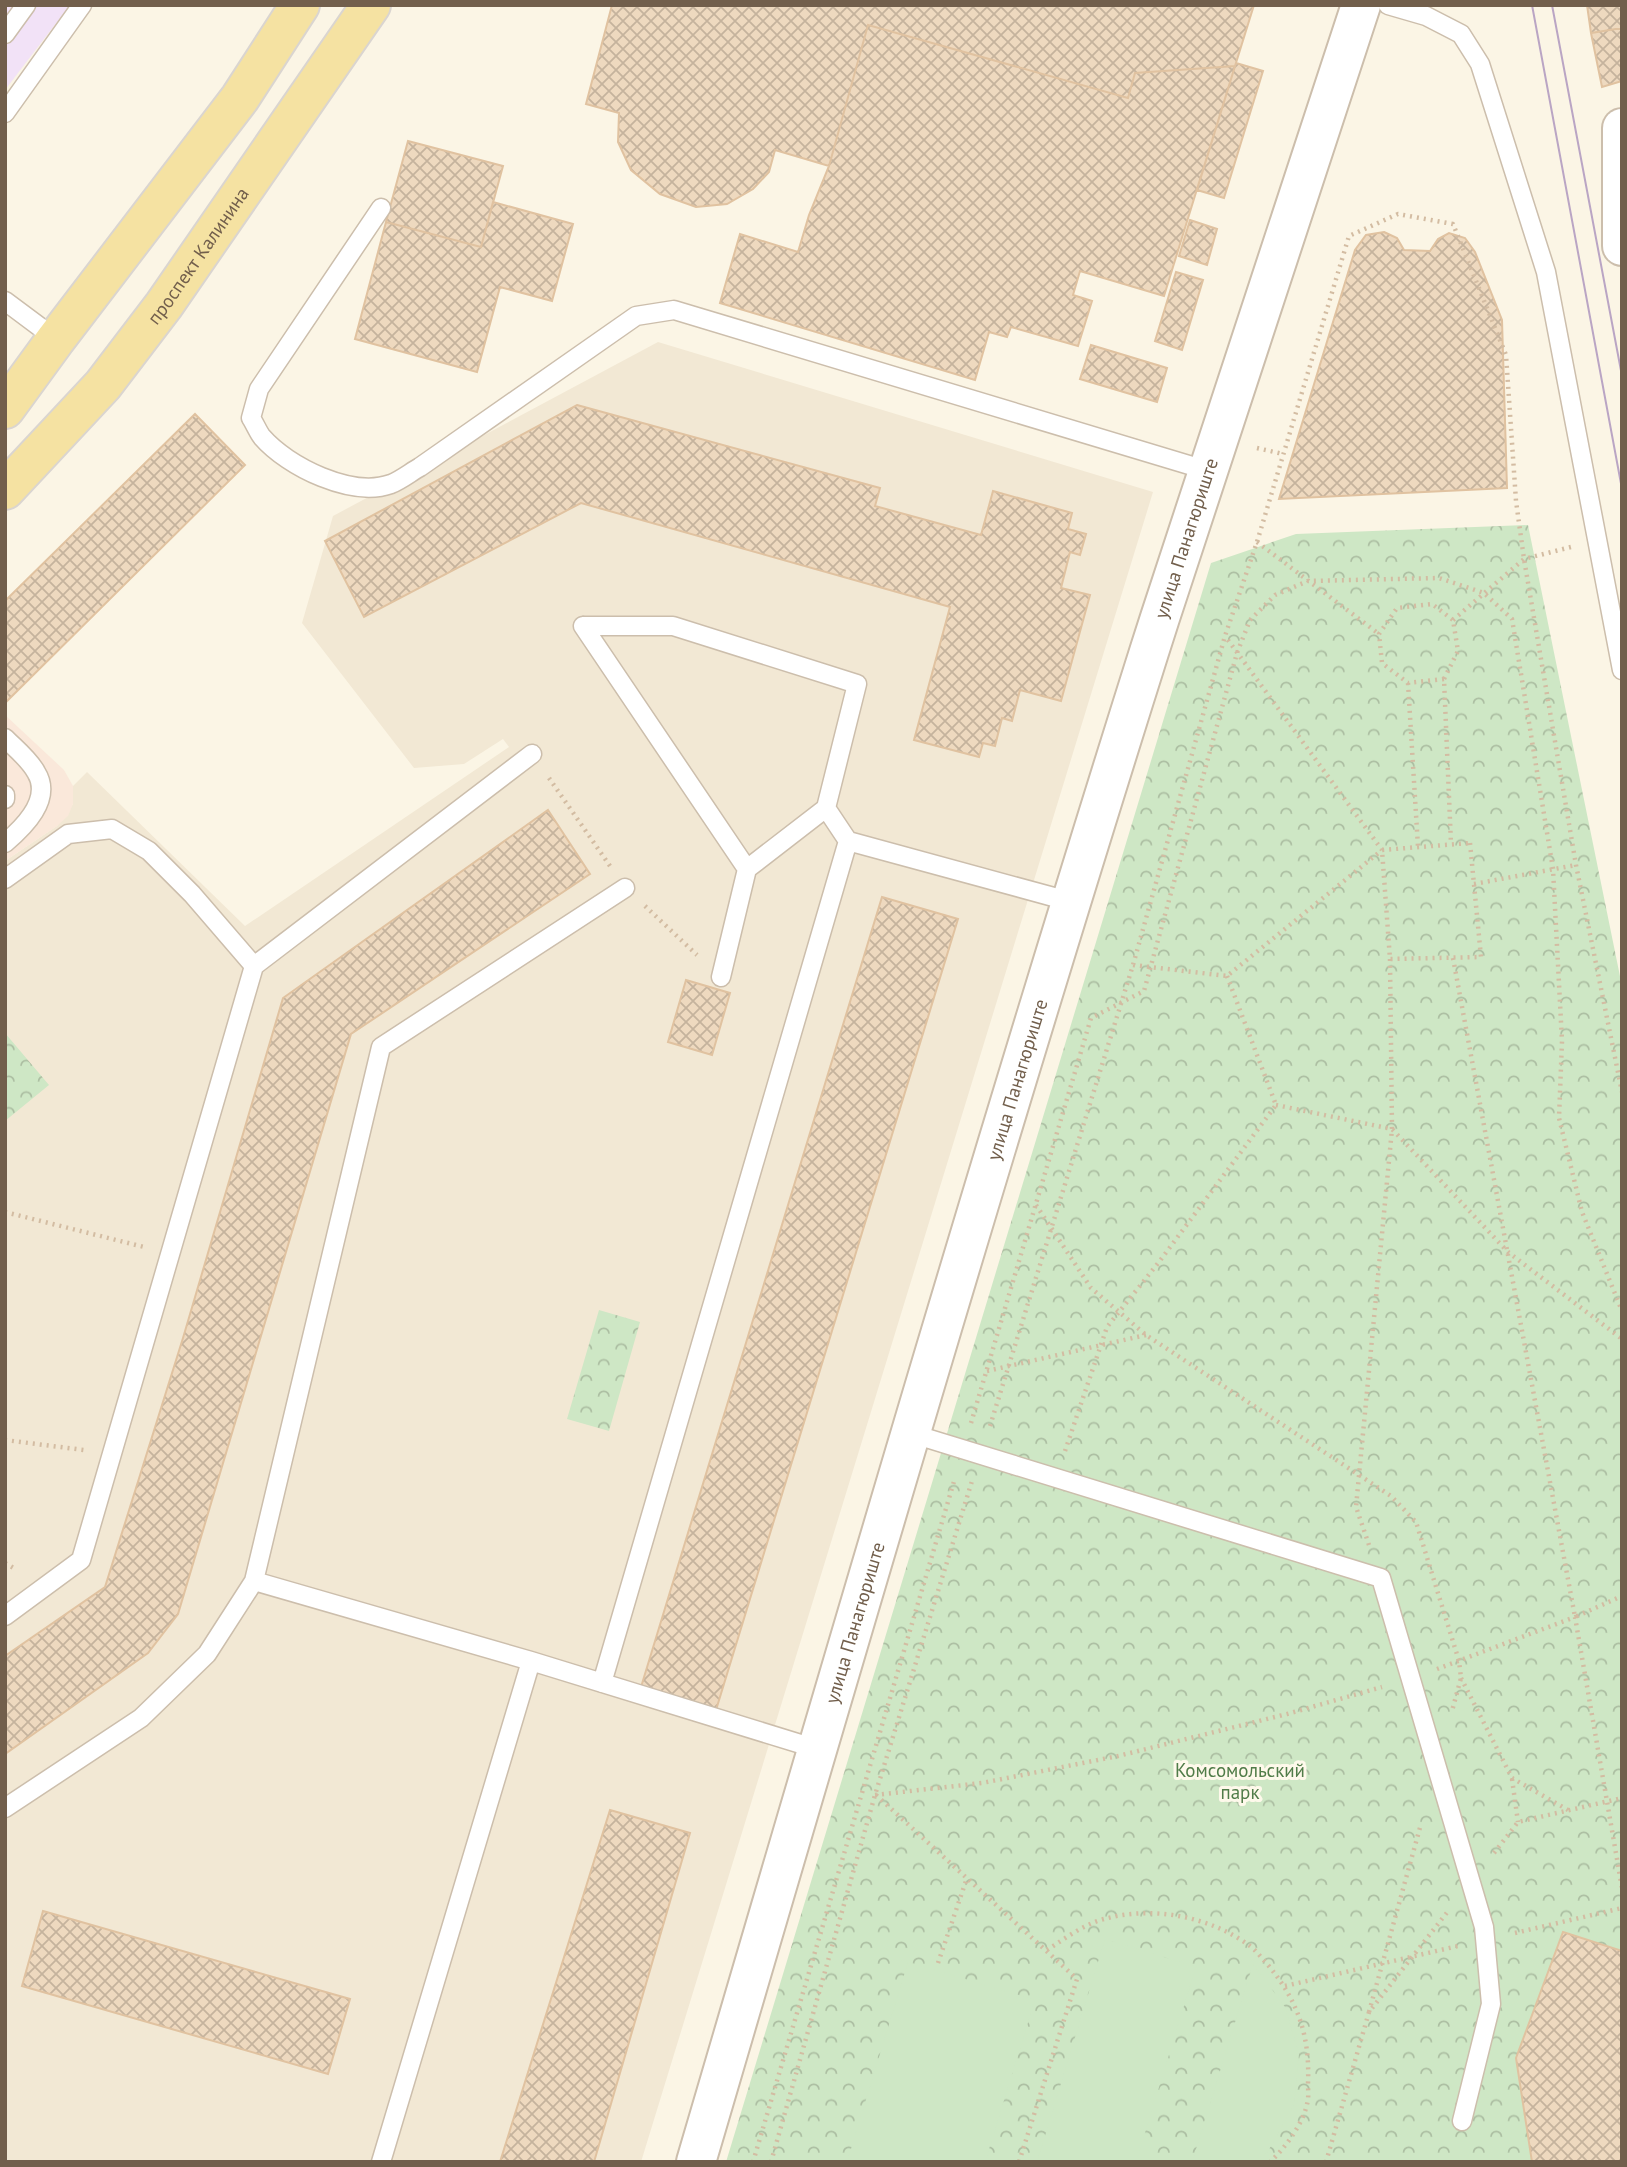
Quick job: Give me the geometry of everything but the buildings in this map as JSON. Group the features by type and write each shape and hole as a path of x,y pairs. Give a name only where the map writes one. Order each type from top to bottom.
{"main road":[{"path":"5,410 240,98 300,5"},
{"name":"проспект Калинина","path":"5,490 103,385 164,305 371,5"}],"street":[{"name":"улица Панагюриште","path":"696,2162 910,1433 1072,902 1360,5"},
{"path":"1622,128 1622,246"}],"lane":[{"path":"5,34 26,5"},
{"path":"5,113 82,5"},
{"path":"1388,5 1426,16 1461,34 1480,64 1546,272 1622,670"},
{"path":"382,208 259,388 251,418 261,436 280,454 344,486 370,487 391,484 420,467 636,316 674,310 1209,471"},
{"path":"5,301 56,339"},
{"path":"721,977 747,869 826,808 857,684 673,626 583,626 747,869"},
{"path":"5,738 37,773 40,790 37,809 27,825 5,843"},
{"path":"5,1616 81,1560 254,966 532,754"},
{"path":"826,808 848,841 1072,902"},
{"path":"5,879 68,834 112,829 149,851 192,894 254,966"},
{"path":"602,1683 848,841"},
{"path":"5,1808 141,1718 207,1654 254,1580 381,1047 625,888"},
{"path":"910,1433 1381,1578 1484,1927 1491,2004 1462,2121"},
{"path":"254,1580 817,1749"},
{"path":"381,2162 531,1661"}],"path":[{"path":"753,2162 972,1452 1008,1367 1133,965 1225,636 1257,542 1349,236 1398,214 1453,224 1506,355 1516,501 1524,559 1576,865 1622,1091"},
{"path":"1452,620 1524,559 1597,541"},
{"path":"1257,542 1379,634"},
{"path":"771,2162 972,1452 986,1372 1091,1018 1144,991 1237,653 1250,620 1276,595 1308,581 1439,578 1484,593 1512,619 1553,869 1562,1041 1559,1118 1582,1212 1622,1311"},
{"path":"1444,679 1408,683 1382,663 1379,634 1397,608 1432,604 1452,620 1458,651 1444,679 1451,844"},
{"path":"1225,636 1382,850 1390,958 1392,1129 1356,1507 1381,1578"},
{"path":"1408,683 1418,847"},
{"path":"532,754 625,888 721,977"},
{"path":"1133,965 1227,976 1382,850 1470,843 1482,957 1390,958"},
{"path":"1474,884 1576,865"},
{"path":"1453,958 1575,1616 1622,1888"},
{"path":"1227,976 1276,1105"},
{"path":"1276,1105 1392,1129 1508,1252 1622,1339"},
{"path":"1056,1477 1107,1327 1276,1105"},
{"path":"5,1212 171,1253"},
{"path":"986,1372 1146,1335"},
{"path":"5,1440 113,1454"},
{"path":"875,1795 982,1783 1118,1756 1287,1714 1410,1678 1622,1596"},
{"path":"1461,1678 1512,1778 1518,1822"},
{"path":"1512,1778 1569,1811"},
{"path":"875,1795 1077,1979 1019,2162"},
{"path":"1326,2162 1369,2012 1518,1822 1622,1798"},
{"path":"938,1963 967,1878"},
{"path":"1047,1950 1077,1930 1107,1918 1141,1914 1173,1915 1218,1926 1252,1947 1285,1986 1303,2024 1309,2061 1307,2105 1286,2148 1270,2162"}],"shaded area":[{"path":"5,5 70,5 5,90"},
{"path":"658,342 1153,492 641,2162 5,2162 5,861 57,826 73,804 73,786 87,772 245,926 509,747 503,739 464,764 414,768 302,623 333,516"},
{"path":"5,715 64,770 73,786 73,804 68,816 57,826 5,861"}],"green space":[{"name":"Комсомольский парк","path":"1528,525 1622,986 1622,2162 726,2162 1211,563 1296,534"},
{"path":"5,1033 49,1085 5,1121"},
{"path":"599,1310 640,1322 609,1431 567,1419"},
{"path":"1105,1939 1196,1967 1136,2162 1037,2162"},
{"path":"908,1962 1035,2000 985,2162 847,2162"},
{"path":"1253,1964 1285,2007 1299,2054 1294,2105 1267,2153 1251,2162 1192,2162"}],"tram line":[{"path":"1532,5 1622,489"},
{"path":"1552,5 1622,376"}]}
